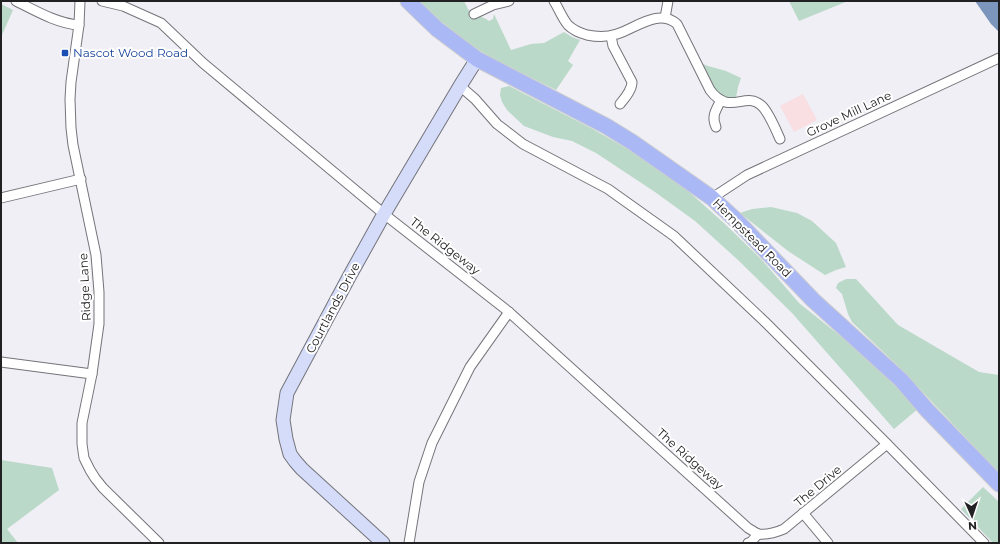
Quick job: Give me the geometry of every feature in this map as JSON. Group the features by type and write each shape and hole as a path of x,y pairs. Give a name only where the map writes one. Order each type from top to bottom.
{"main road":[{"name":"Hempstead Road","path":"408,1 437,29 478,60 606,126 632,142 712,198 736,220 813,300 901,380 927,410 999,484"}],"street":[{"path":"16,1 52,18 71,25 79,25"},
{"name":"Ridge Lane","path":"80,1 79,25 71,82 71,128 73,145 96,255 100,292 99,324 92,374 82,423 82,444 86,462 95,478 103,488 159,543"},
{"name":"The Ridgeway","path":"102,1 123,6 161,23 203,63 384,214 510,312 748,528 758,534"},
{"path":"474,14 493,5 509,1"},
{"path":"554,1 565,21 572,28 577,32 590,35 611,36 646,21 660,18 670,19 677,24 710,90 716,97 725,102 735,103 750,100 758,103 765,110 780,139"},
{"path":"665,18 668,1"},
{"path":"611,36 613,46 632,82 630,89 620,104"},
{"name":"Grove Mill Lane","path":"712,198 747,175 999,58"},
{"name":"Courtlands Drive","path":"383,543 302,470 290,454 283,420 287,393 384,214 460,86 478,60"},
{"path":"460,86 475,98 497,124 522,144 608,189 674,236 764,321 984,543"},
{"path":"716,127 714,119 715,113 721,100"},
{"path":"1,198 81,179"},
{"path":"409,543 419,482 432,443 470,367 510,312"},
{"path":"1,362 92,374"},
{"name":"The Drive","path":"758,534 776,532 784,529 887,444"},
{"path":"803,513 828,543"},
{"path":"748,543 751,542 758,534"}],"shaded area":[{"path":"803,94 817,120 794,132 780,106"}],"green space":[{"path":"419,1 464,1 468,9 475,17 482,17 489,21 493,19 494,14 511,50 531,44 544,43 564,32 580,40 568,61 573,65 556,90 499,62 470,45 439,20"},
{"path":"789,1 848,1 799,21"},
{"path":"1,4 13,10 2,35 1,42"},
{"path":"703,64 726,71 741,78 736,98 723,95 718,92 711,82"},
{"path":"509,86 591,128 654,164 687,190 726,225 762,260 799,303 853,346 919,408 894,429 792,313 738,260 695,221 655,192 596,153 572,141 553,137 524,126 507,110 502,102 500,95 501,88"},
{"path":"771,207 797,213 812,221 836,243 846,267 825,275 788,251 740,213 752,209"},
{"path":"846,279 856,279 898,325 979,372 999,375 999,473 899,367 852,322 842,294 836,288 838,283"},
{"path":"1,460 52,468 59,490 7,529 18,543 1,543"},
{"path":"983,487 999,502 999,543 993,543 961,509"}],"water":[{"path":"975,1 999,1 999,32 991,24"}],"place":[{"name":"Nascot Wood Road","path":"65,53"}]}
